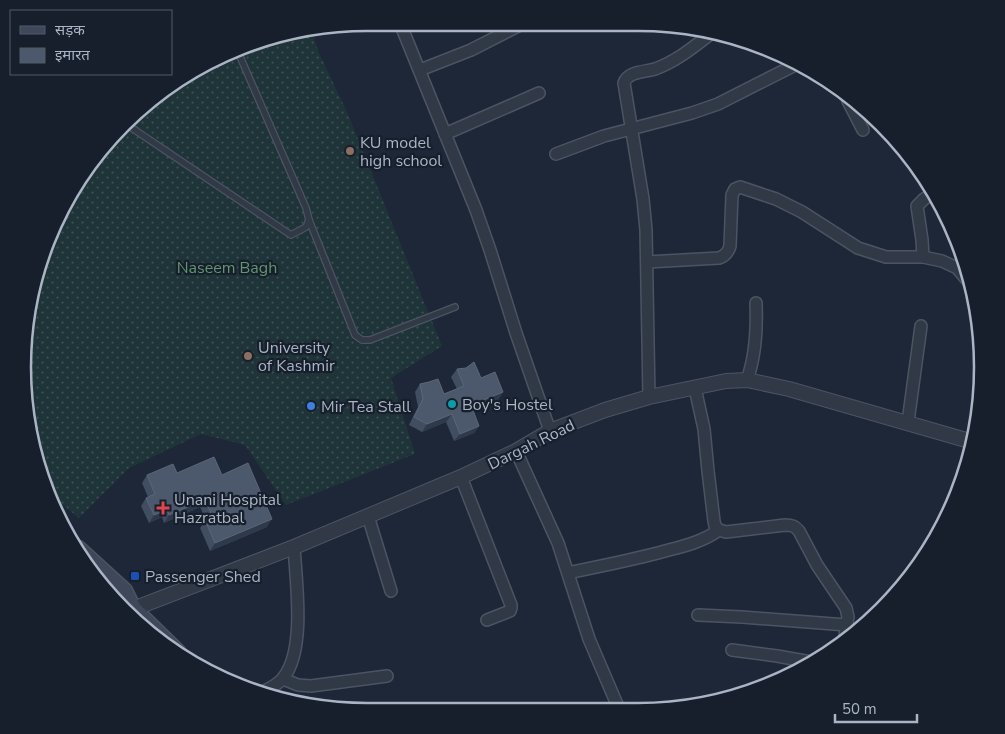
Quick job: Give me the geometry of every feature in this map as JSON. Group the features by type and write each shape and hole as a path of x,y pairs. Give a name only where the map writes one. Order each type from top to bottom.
{"main road":[{"path":"98,568 124,591 130,604"}],"street":[{"path":"404,31 490,250 550,431"},
{"path":"420,70 471,50 507,31"},
{"path":"648,397 647,262 643,199 624,83 625,79 632,74 672,62 705,38"},
{"path":"556,154 604,136 692,113 718,104 790,68"},
{"path":"445,134 539,93"},
{"path":"854,111 863,130"},
{"path":"647,262 718,258 724,256 730,246 732,195 735,189 740,187 776,199 802,212 858,248 886,257 923,257 942,261 959,271"},
{"path":"923,257 917,206 928,197"},
{"path":"747,380 754,352 757,325 756,303"},
{"path":"908,422 921,326"},
{"name":"Dargah Road","path":"138,611 461,477 516,451 550,431 605,410 648,397 726,381 747,380 789,389 965,440"},
{"path":"695,388 704,429 715,526 719,530 726,532 785,525 796,527 817,565 846,608 848,617 846,629"},
{"path":"516,451 558,543 589,639 616,703"},
{"path":"461,477 511,605 510,611 487,620"},
{"path":"368,516 391,591"},
{"path":"568,573 688,545 709,537 719,530"},
{"path":"270,688 283,679 295,650 298,607 294,547"},
{"path":"698,615 847,626"},
{"path":"732,650 801,660"},
{"path":"283,679 298,686 310,686 386,676"}],"lane":[{"path":"240,57 306,208 309,220 355,335 362,340 370,340 455,307"},
{"path":"132,128 291,235 306,227 309,220"}],"green space":[{"name":"Naseem Bagh","path":"313,36 319,53 347,112 442,346 391,378 415,454 286,505 245,445 201,434 129,468 79,518 61,503 49,475 34,411 31,367 34,323 38,301 49,259 66,219 88,180 115,146 146,115 180,88 219,66 259,49"}],"building":[{"name":"Boy's Hostel","path":"474,362 481,378 495,372 503,392 471,405 479,426 460,434 452,414 427,424 414,417 423,399 420,384 438,379 444,394 464,386 457,369 466,368"},
{"name":"Unani Hospital Hazratbal","path":"214,457 222,475 248,463 272,519 215,543 205,520 213,517 205,500 169,515 167,510 154,515 146,498 155,494 147,475 173,464 177,473"}],"place":[{"name":"KU model high school","path":"350,151"},
{"name":"University of Kashmir","path":"248,356"},
{"name":"Boy's Hostel","path":"452,404"},
{"name":"Mir Tea Stall","path":"311,406"},
{"name":"Unani Hospital Hazratbal","path":"163,508"},
{"name":"Passenger Shed","path":"135,576"}]}
